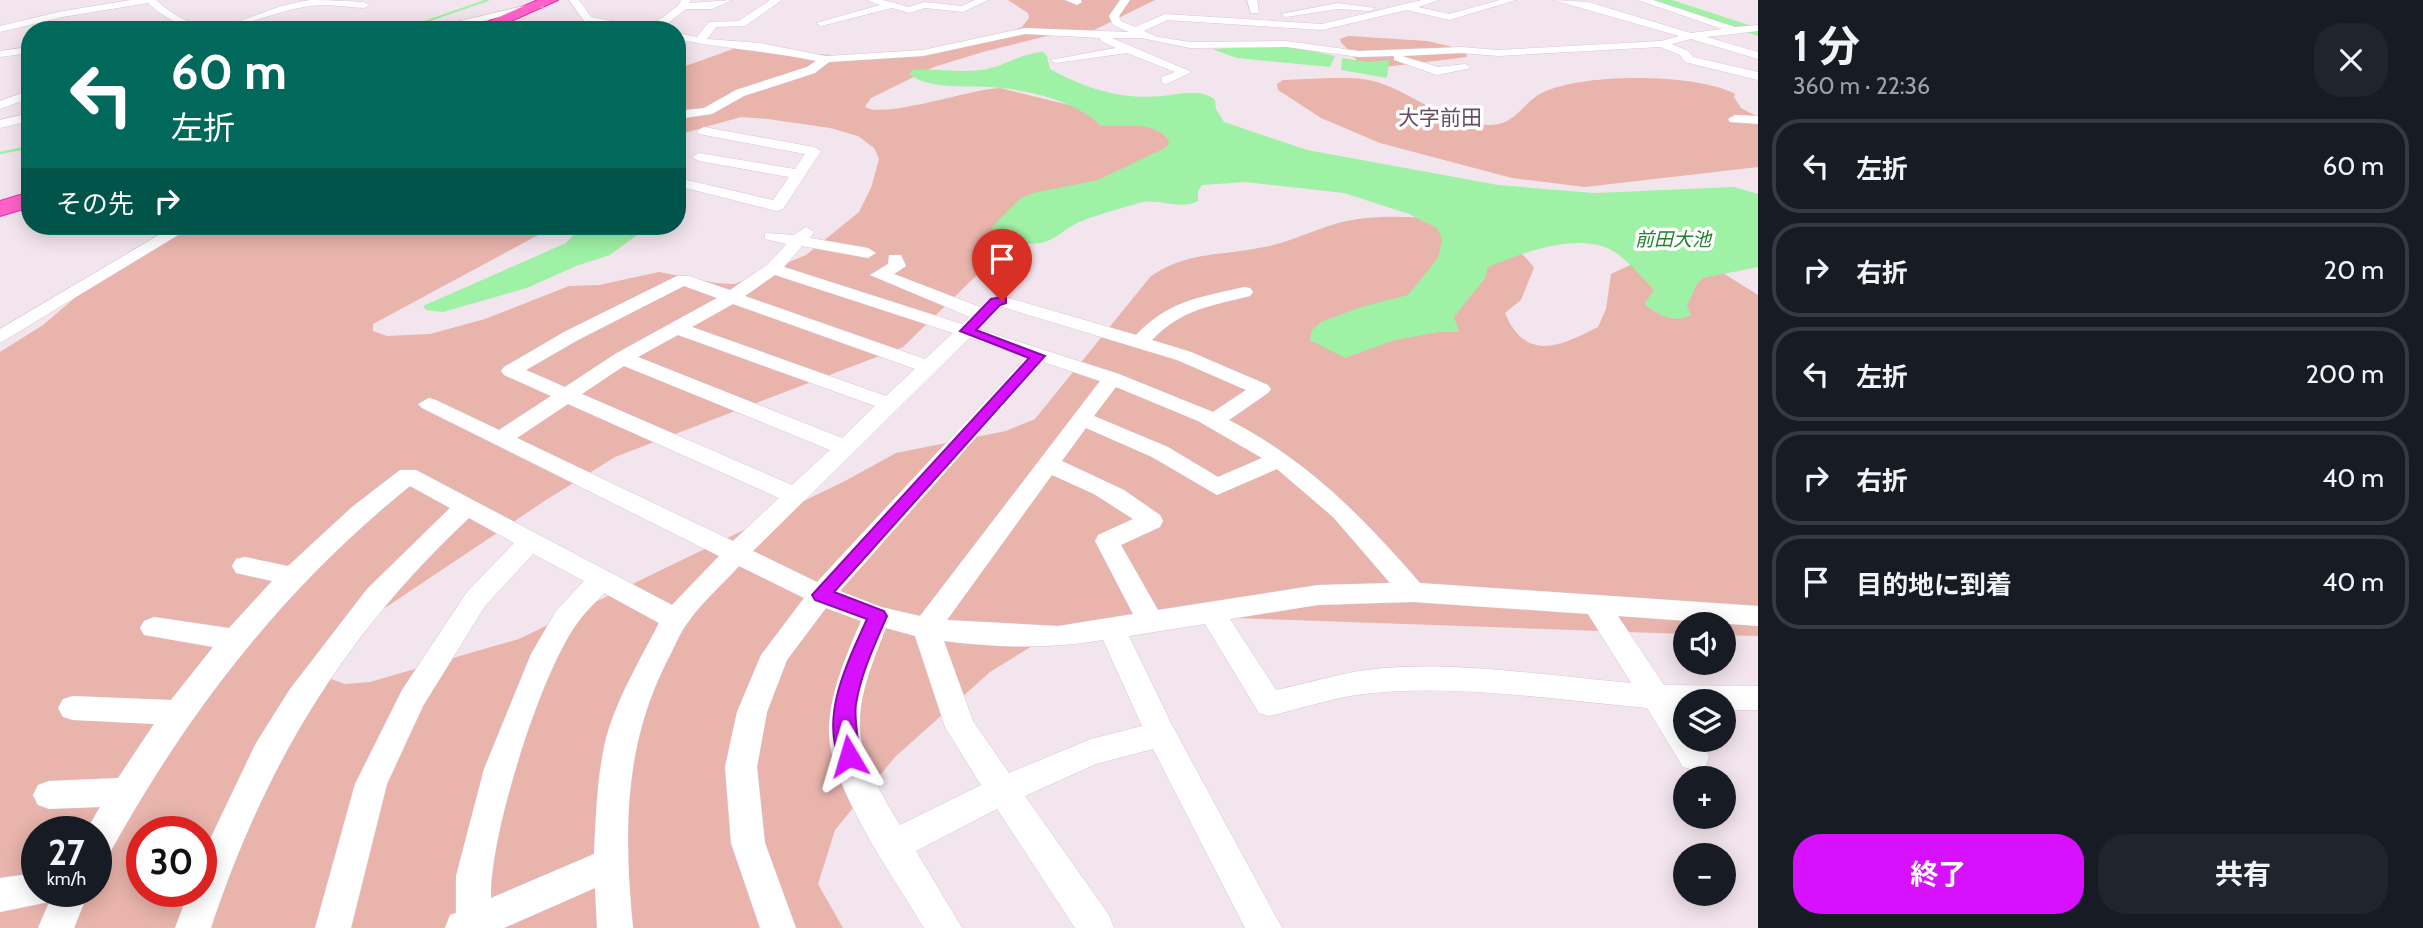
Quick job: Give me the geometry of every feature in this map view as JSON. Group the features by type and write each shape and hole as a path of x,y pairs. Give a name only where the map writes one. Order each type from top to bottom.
{"highway":[{"path":"492,21 546,2"},
{"path":"0,209 21,202"}],"street":[{"path":"40,21 148,0 170,18 180,21"},
{"path":"510,0 496,8 522,9"},
{"path":"574,0 588,19 598,21"},
{"path":"664,21 685,3 712,6 727,0"},
{"path":"700,40 713,24 741,24 777,0"},
{"path":"873,0 887,2 889,6"},
{"path":"821,23 889,6 909,10 924,5 963,9 983,0"},
{"path":"1125,0 1114,16 1119,25 1199,46 1286,44 1334,52 1462,50 1498,53 1661,44 1690,36 1758,26"},
{"path":"1097,40 1141,31 1259,34 1252,0"},
{"path":"1293,0 1297,15"},
{"path":"1404,7 1434,0"},
{"path":"1141,31 1165,12 1210,19 1297,15 1336,3 1404,7 1449,17 1511,0"},
{"path":"1559,0 1588,5 1758,56"},
{"path":"1643,0 1758,37"},
{"path":"248,21 316,1 364,5"},
{"path":"491,21 546,2"},
{"path":"1256,17 1322,27 1380,7"},
{"path":"1486,8 1504,12"},
{"path":"654,13 673,14"},
{"path":"4,28 8,14"},
{"path":"626,21 635,16"},
{"path":"1736,16 1758,26"},
{"path":"686,38 717,44 760,46 825,59 923,53 1025,31 1097,40 1186,72 1166,80"},
{"path":"690,52 717,44"},
{"path":"1661,44 1684,53 1692,61"},
{"path":"1056,60 1127,50"},
{"path":"0,54 21,51"},
{"path":"762,59 785,52"},
{"path":"1389,53 1437,77 1465,68"},
{"path":"686,115 702,112 740,93 811,70 825,59"},
{"path":"1666,60 1692,61 1758,76"},
{"path":"0,105 21,97"},
{"path":"686,182 699,157 704,131 702,112"},
{"path":"1736,117 1758,120"},
{"path":"0,124 21,119"},
{"path":"686,191 778,206 814,151 704,131"},
{"path":"699,157 800,174"},
{"path":"0,337 170,235"},
{"path":"771,236 802,236 869,253"},
{"path":"502,438 622,358 732,297 773,269 802,236"},
{"path":"895,258 897,266 878,275 983,315"},
{"path":"773,269 1112,378 1216,420 1279,458 1342,512 1413,592"},
{"path":"796,496 511,371 571,336 683,280 929,367"},
{"path":"1139,343 1163,318 1185,307 1244,292"},
{"path":"615,928 610,864 612,807 623,732 639,689 675,619 737,552 996,302 1002,301 1184,356 1261,389 1216,420"},
{"path":"0,326 39,313"},
{"path":"678,328 889,404"},
{"path":"778,928 748,843 741,768 752,712 775,655 821,595 1038,356"},
{"path":"622,358 846,448"},
{"path":"926,628 1050,465 1112,378"},
{"path":"429,404 821,595 877,616 926,628 980,635 1058,637 1112,630 1150,620 1212,613 1318,595 1413,592 1758,617"},
{"path":"1082,419 1160,452 1217,487 1279,458"},
{"path":"1050,465 1099,485 1128,502 1151,521 1107,541 1150,620"},
{"path":"112,818 179,713 234,639 292,576 341,530 408,475 675,619"},
{"path":"193,928 237,812 298,699 375,596 416,550 466,507"},
{"path":"333,928 371,784 412,699 476,599 530,541"},
{"path":"245,566 292,576"},
{"path":"601,579 566,618 541,662 500,769 473,876 468,926 610,864"},
{"path":"1597,606 1694,757"},
{"path":"1212,613 1269,704 1360,683 1394,680 1463,681 1655,697 1758,698"},
{"path":"877,616 852,677 845,706 845,740 853,773 944,928"},
{"path":"154,628 234,639"},
{"path":"926,628 960,727 1000,791 1096,928"},
{"path":"1112,630 1161,734 1264,928"},
{"path":"74,708 179,713"},
{"path":"894,845 1000,791 1091,752 1161,734"},
{"path":"49,795 127,792"},
{"path":"0,895 21,892"},
{"path":"57,928 66,907"}],"shaded area":[{"path":"1008,0 1155,0 1088,33 1051,35 934,67 871,98 865,107 875,110 909,107 1000,88 1142,123 1182,138 979,273 903,347 615,457 546,500 379,612 343,642 331,679 345,684 370,682 519,639 845,481 896,453 1006,431 1035,419 1151,276 1192,258 1273,245 1335,224 1385,217 1413,217 1470,227 1496,237 1518,251 1534,268 1521,300 1505,313 1523,339 1534,344 1558,344 1598,327 1606,309 1611,274 1641,260 1723,273 1758,295 1758,636 1736,635 1736,612 1673,612 1673,634 1206,617 1053,633 990,672 895,757 835,830 818,884 843,928 0,928 0,352 43,325 129,252 162,235 538,235 373,324 373,331 387,336 430,334 485,319 569,286 599,285 659,272 734,284 806,255 859,212 871,188 879,159 874,148 858,136 830,128 768,119 741,117 686,132 686,66 736,48 860,57 912,55 1002,35 1022,27 1029,18 1028,13"},
{"path":"1349,36 1427,41 1465,50 1467,57 1385,67 1360,64 1341,42 1340,39"},
{"path":"1330,78 1377,82 1446,115 1475,124 1490,125 1506,122 1538,95 1556,87 1579,82 1636,78 1694,82 1735,94 1734,97 1741,108 1758,117 1758,167 1585,187 1512,178 1380,143 1321,118 1278,90 1277,84 1283,80"}],"water":[{"path":"1292,47 1335,56 1330,67 1237,58 1212,49"},
{"name":"前田大池","path":"1043,52 1047,56 1050,69 1105,92 1148,97 1190,93 1209,96 1215,100 1216,109 1224,122 1307,150 1498,185 1594,193 1734,187 1758,194 1758,267 1703,278 1697,284 1687,306 1691,315 1678,319 1661,315 1644,304 1654,290 1619,255 1605,247 1589,244 1553,246 1487,268 1486,277 1454,317 1459,332 1439,332 1395,340 1345,358 1310,340 1312,330 1321,322 1361,307 1408,295 1438,258 1442,239 1437,228 1409,214 1344,193 1245,182 1202,185 1198,191 1198,201 1191,204 1139,203 1076,223 1049,241 1041,243 1012,243 999,237 992,227 1021,198 1033,193 1098,180 1167,147 1169,142 1157,130 1101,126 1078,109 1034,93 1003,88 936,84 909,74 913,70 988,69"},
{"path":"1342,58 1368,62 1389,60 1387,78 1341,70"},
{"path":"574,235 637,235 610,255 576,266 527,288 443,312 426,310 423,306 566,243"}],"waterway":[{"path":"427,21 488,0"},
{"path":"1661,0 1758,32"},
{"path":"0,153 21,149"}],"district":[{"name":"大字前田","path":"1440,117"}],"route":[{"path":"849,756 845,740 845,706 852,677 877,616 821,595 1038,356 967,331 996,302 1002,301"}]}
